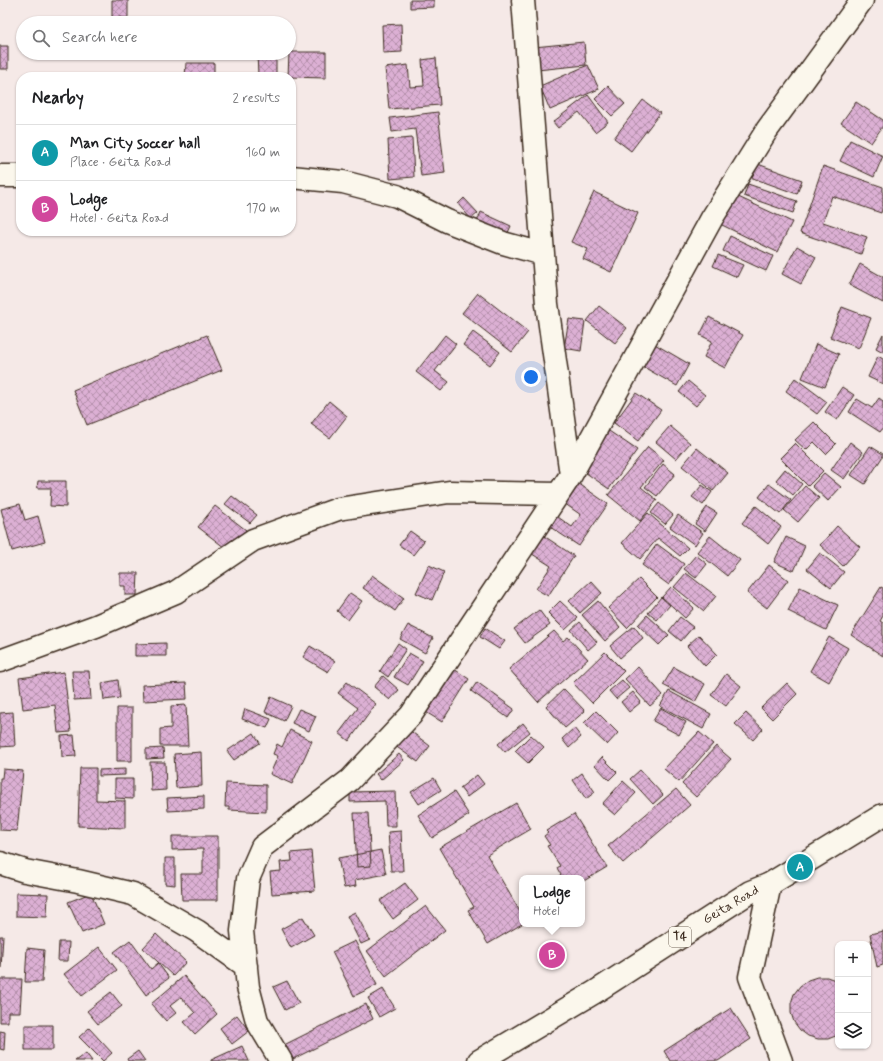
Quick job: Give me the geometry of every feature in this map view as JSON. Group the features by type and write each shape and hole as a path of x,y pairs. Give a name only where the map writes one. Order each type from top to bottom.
{"main road":[{"path":"523,0 547,304 571,475"},
{"path":"281,1061 257,1021 248,987 242,931 248,879 262,847 350,780 411,715 571,475 712,218 767,130 862,0"},
{"path":"0,176 16,176"},
{"path":"296,177 343,182 397,196 454,224 503,243 543,254"},
{"path":"0,661 96,626 176,592 253,540 338,509 449,492 558,494"},
{"name":"Geita Road","path":"479,1061 595,992 750,892 770,884 883,815"},
{"path":"0,863 25,871 78,881 133,894 197,931 246,966"},
{"path":"770,884 750,977 781,1061"}],"building":[{"path":"112,0 128,0 128,16 112,16"},
{"path":"410,0 434,0 434,7 410,8"},
{"path":"401,24 402,52 383,53 382,25"},
{"path":"584,42 586,65 537,70 534,47"},
{"path":"0,46 8,46 8,69 0,69"},
{"path":"296,52 326,52 326,78 296,77 296,72 288,72 289,60 296,60"},
{"path":"436,58 440,105 389,109 385,68 408,65 410,87 424,86 422,60"},
{"path":"257,60 276,60 276,72 258,72"},
{"path":"186,63 214,63 214,72 185,72"},
{"path":"588,65 599,89 550,110 540,86"},
{"path":"608,86 625,104 612,116 595,99"},
{"path":"588,95 608,122 595,132 579,112 558,128 553,122"},
{"path":"643,100 660,113 631,151 614,138"},
{"path":"856,102 883,120 883,126 871,143 841,123"},
{"path":"438,112 445,173 421,176 415,129 392,132 390,118"},
{"path":"412,138 414,177 390,179 388,140"},
{"path":"850,140 883,156 874,177 840,161"},
{"path":"755,163 802,180 797,194 750,177"},
{"path":"823,166 883,187 883,205 881,213 832,196 823,222 867,237 861,254 800,233"},
{"path":"748,184 797,201 793,213 744,196"},
{"path":"594,192 638,213 611,272 583,259 588,249 571,242"},
{"path":"734,195 792,222 777,252 720,224"},
{"path":"464,198 478,213 471,219 458,204"},
{"path":"481,212 511,226 506,237 476,224"},
{"path":"730,236 773,256 766,271 723,251"},
{"path":"797,246 816,257 801,284 782,274"},
{"path":"718,255 743,265 737,277 713,266"},
{"path":"860,264 883,277 883,303 849,285"},
{"path":"478,293 528,332 512,352 462,313"},
{"path":"599,306 627,328 615,343 587,321"},
{"path":"842,307 871,318 859,348 830,337"},
{"path":"709,317 743,335 725,368 704,357 712,341 700,335"},
{"path":"569,319 585,321 581,351 564,348"},
{"path":"473,332 500,352 490,365 463,345"},
{"path":"883,334 883,352 876,348"},
{"path":"207,335 222,370 87,425 73,390"},
{"path":"445,335 456,344 435,371 449,382 441,391 416,372"},
{"path":"653,343 689,364 677,386 640,365"},
{"path":"816,344 839,354 825,387 802,378"},
{"path":"878,356 883,359 883,384 868,377"},
{"path":"795,378 827,402 817,414 786,391"},
{"path":"688,381 705,395 696,406 679,392"},
{"path":"842,387 854,395 837,420 825,412"},
{"path":"636,393 661,410 638,441 614,423"},
{"path":"879,398 883,401 883,428 880,432 849,412 857,399 872,408"},
{"path":"329,401 347,416 330,438 311,424"},
{"path":"814,422 836,444 826,454 814,442 806,450 795,440"},
{"path":"670,426 690,443 676,459 656,442"},
{"path":"606,429 637,450 609,489 579,468"},
{"path":"850,442 863,452 844,479 831,470"},
{"path":"795,443 823,471 808,486 780,458"},
{"path":"870,446 883,454 883,456 865,484 851,475"},
{"path":"648,447 664,460 641,487 657,500 640,521 608,495"},
{"path":"697,448 728,473 713,491 682,466"},
{"path":"663,464 675,474 657,496 645,487"},
{"path":"785,469 802,484 793,495 776,480"},
{"path":"824,473 841,487 828,501 812,486"},
{"path":"38,481 66,481 66,507 50,506 51,488 37,488"},
{"path":"575,481 608,504 579,546 544,523 551,512 572,527 581,515 561,501"},
{"path":"769,484 791,500 780,514 759,497"},
{"path":"702,485 712,492 703,505 692,497"},
{"path":"805,486 819,498 798,522 784,510"},
{"path":"232,496 257,515 250,523 225,504"},
{"path":"659,503 673,515 665,524 651,513"},
{"path":"20,504 25,520 38,516 45,542 12,551 1,509"},
{"path":"215,506 246,530 229,551 198,527"},
{"path":"756,506 781,527 768,544 742,523"},
{"path":"707,507 717,513 705,531 695,524"},
{"path":"648,513 688,548 680,556 658,538 640,559 622,543"},
{"path":"678,515 703,533 695,545 670,527"},
{"path":"837,526 860,547 843,566 820,545"},
{"path":"410,531 424,541 413,555 399,545"},
{"path":"541,534 574,556 548,596 536,589 551,566 529,552"},
{"path":"710,536 740,560 727,576 697,552"},
{"path":"786,537 805,546 794,571 774,562"},
{"path":"657,544 684,564 669,585 642,565"},
{"path":"820,553 844,572 831,588 807,569"},
{"path":"696,555 707,564 696,578 684,569"},
{"path":"429,565 444,572 432,600 416,593"},
{"path":"769,565 788,580 767,608 747,593"},
{"path":"120,573 138,573 137,595 125,595 125,586 120,586"},
{"path":"686,573 716,596 704,611 674,587"},
{"path":"372,575 404,598 395,611 363,588"},
{"path":"639,579 657,597 627,628 608,608"},
{"path":"591,581 602,593 580,613 569,601"},
{"path":"671,587 694,608 685,618 662,597"},
{"path":"800,587 838,605 826,630 788,611"},
{"path":"881,587 883,588 883,616 880,621 883,623 883,656 851,635"},
{"path":"350,593 362,601 348,620 337,611"},
{"path":"661,597 670,605 657,620 648,613"},
{"path":"560,601 578,618 565,630 548,613"},
{"path":"598,601 620,627 605,641 582,615"},
{"path":"539,610 550,625 525,643 514,629"},
{"path":"647,615 669,635 659,645 638,625"},
{"path":"680,617 693,627 681,641 669,631"},
{"path":"580,622 597,642 588,650 571,630"},
{"path":"408,625 433,638 425,653 400,639"},
{"path":"634,626 643,638 620,658 610,646"},
{"path":"485,628 505,641 499,649 480,637"},
{"path":"554,631 563,641 568,637 588,659 538,702 509,669"},
{"path":"699,635 717,654 705,666 687,646"},
{"path":"829,637 848,648 829,682 810,671"},
{"path":"166,643 166,656 135,656 135,644"},
{"path":"398,643 406,649 388,677 380,671"},
{"path":"310,646 335,661 328,672 303,657"},
{"path":"605,652 624,671 592,703 573,683"},
{"path":"409,653 423,661 408,685 394,677"},
{"path":"451,667 469,679 442,722 424,711"},
{"path":"638,667 663,695 650,706 625,679"},
{"path":"674,667 705,684 695,702 663,685"},
{"path":"72,671 89,671 91,699 74,700"},
{"path":"64,672 71,732 58,733 55,705 23,709 19,678"},
{"path":"726,674 741,686 726,706 711,695"},
{"path":"383,676 399,690 390,700 374,687"},
{"path":"118,680 120,698 104,700 102,683"},
{"path":"622,680 629,688 616,699 609,691"},
{"path":"347,682 376,704 349,741 339,733 358,708 338,693"},
{"path":"477,682 514,709 508,718 471,691"},
{"path":"186,683 187,699 143,701 142,685"},
{"path":"787,683 797,694 772,719 761,708"},
{"path":"564,689 585,711 565,728 546,706"},
{"path":"669,691 711,714 703,729 660,706"},
{"path":"633,692 641,702 629,712 621,702"},
{"path":"271,697 291,706 284,721 265,712"},
{"path":"186,705 188,746 160,746 160,729 171,728 171,706"},
{"path":"117,708 132,708 132,761 117,761"},
{"path":"661,708 686,722 679,735 653,721"},
{"path":"245,709 271,719 267,728 242,719"},
{"path":"299,709 316,716 309,731 292,723"},
{"path":"596,711 618,733 607,745 584,723"},
{"path":"13,712 15,746 0,747 0,713"},
{"path":"746,713 763,729 753,740 735,724"},
{"path":"523,723 530,732 505,752 498,744"},
{"path":"404,726 430,746 418,762 391,743"},
{"path":"574,728 581,737 569,748 562,739"},
{"path":"290,730 312,741 292,784 270,774 278,756 273,754 277,744 282,747"},
{"path":"699,732 713,744 679,782 664,769"},
{"path":"254,733 260,743 234,760 227,751"},
{"path":"74,735 76,756 62,757 61,736"},
{"path":"531,735 544,747 528,763 515,751"},
{"path":"716,746 731,759 696,797 682,784"},
{"path":"163,748 164,758 146,759 146,749"},
{"path":"201,752 202,786 176,788 174,754"},
{"path":"399,754 404,760 381,780 376,774"},
{"path":"602,757 617,772 609,780 595,765"},
{"path":"150,762 165,762 166,790 151,791"},
{"path":"80,768 96,768 96,800 125,801 125,828 78,826"},
{"path":"3,769 23,771 17,831 0,830 0,778 2,778"},
{"path":"125,769 125,775 99,776 99,770"},
{"path":"640,770 663,795 653,804 630,779"},
{"path":"582,773 595,792 586,799 573,780"},
{"path":"477,775 484,784 467,797 460,788"},
{"path":"434,778 441,790 419,804 411,792"},
{"path":"115,779 133,779 133,799 115,798"},
{"path":"623,781 636,793 615,815 602,804"},
{"path":"226,783 266,785 266,812 229,810 229,807 225,807"},
{"path":"676,789 690,805 623,863 608,846"},
{"path":"395,791 396,826 386,826 385,801 350,802 350,792"},
{"path":"454,792 469,815 432,838 418,815"},
{"path":"204,796 204,809 168,811 167,798"},
{"path":"516,803 531,829 487,855 519,910 519,926 488,944 468,910 474,907 439,848"},
{"path":"354,813 368,813 371,866 357,867"},
{"path":"574,814 607,867 585,880 585,875 561,875 557,868 560,866 547,846 550,845 544,836 548,833 546,831"},
{"path":"401,831 403,871 391,871 388,832"},
{"path":"172,836 218,836 218,900 182,900 181,874 203,874 203,849 172,850"},
{"path":"381,850 386,874 355,880 356,886 344,888 338,858"},
{"path":"311,851 315,891 272,894 270,872 281,871 280,862 292,861 291,853"},
{"path":"165,858 175,858 175,885 165,884"},
{"path":"405,883 418,900 393,919 380,901"},
{"path":"16,893 48,894 47,917 16,916"},
{"path":"91,893 104,924 82,933 68,902"},
{"path":"426,906 445,930 386,976 367,951"},
{"path":"355,912 370,940 361,944 347,916"},
{"path":"303,917 314,935 291,948 281,929"},
{"path":"883,931 883,965 877,967 870,934"},
{"path":"156,934 186,962 173,976 143,948"},
{"path":"0,936 3,936 1,968 0,968"},
{"path":"130,940 151,969 158,963 169,978 146,995 114,952"},
{"path":"355,941 377,985 354,996 332,952"},
{"path":"59,942 69,942 68,961 58,961"},
{"path":"99,947 117,970 82,996 64,974"},
{"path":"27,948 44,950 42,982 25,982"},
{"path":"184,976 217,1014 195,1034 184,1022 195,1013 181,997 170,1006 176,1013 166,1021 151,1004"},
{"path":"817,977 827,977 835,980 835,1036 828,1039 818,1039 808,1036 800,1030 794,1022 791,1013 791,1003 794,994 800,986 808,980"},
{"path":"0,979 22,979 20,1012 8,1012 8,1022 0,1022"},
{"path":"287,981 299,1003 285,1010 273,987"},
{"path":"383,989 395,1008 379,1017 368,998"},
{"path":"111,992 122,1006 98,1024 87,1011"},
{"path":"366,1004 373,1019 289,1061 280,1047"},
{"path":"731,1008 751,1039 718,1061 670,1061 664,1051"},
{"path":"237,1015 249,1031 232,1044 220,1028"},
{"path":"25,1025 53,1025 53,1050 25,1050"},
{"path":"89,1028 112,1053 103,1061 79,1037"},
{"path":"0,1031 5,1032 4,1050 0,1049"},
{"path":"242,1046 249,1061 211,1061 211,1060"},
{"path":"138,1051 145,1061 128,1061 127,1059"},
{"path":"86,1053 92,1061 75,1061"}],"place":[{"name":"Man City soccer hall","path":"800,867"},
{"name":"Lodge","path":"552,955"}]}
